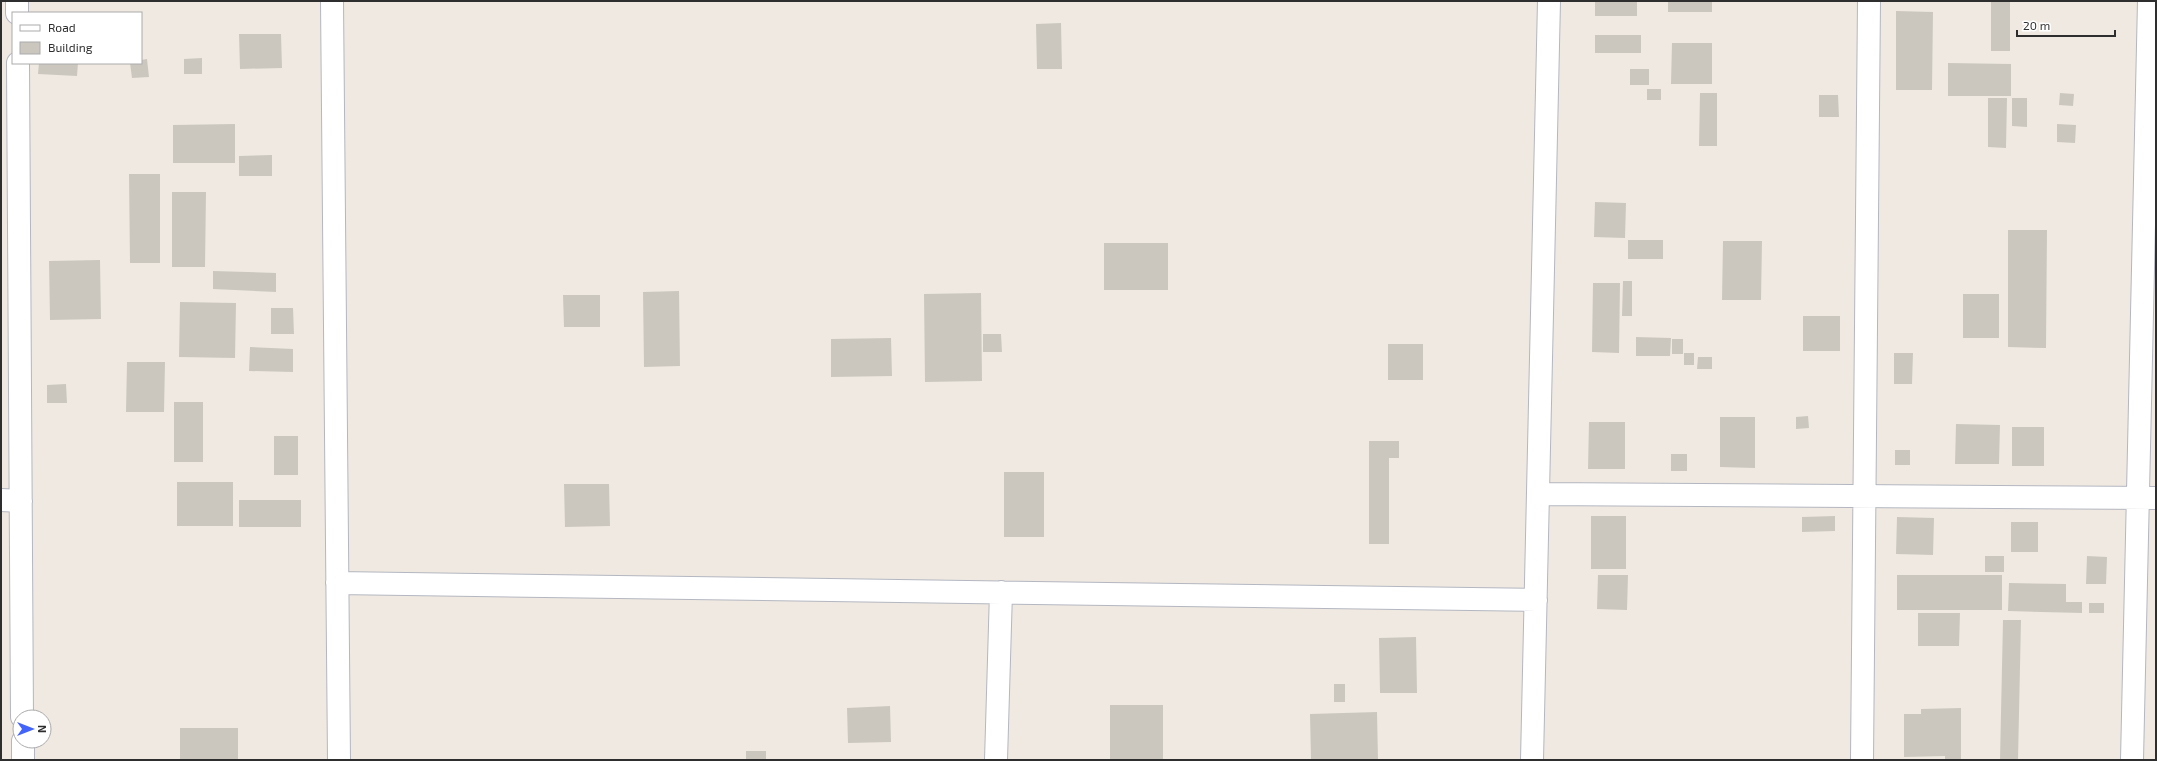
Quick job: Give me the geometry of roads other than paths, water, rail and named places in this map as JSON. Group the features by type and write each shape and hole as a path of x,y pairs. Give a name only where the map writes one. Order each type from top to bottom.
{"street":[{"path":"17,1 17,12"},
{"path":"332,1 339,760"},
{"path":"1532,760 1549,1"},
{"path":"1862,760 1868,1"},
{"path":"2132,760 2147,498 2149,1"},
{"path":"18,64 11,501 22,709"},
{"path":"1538,494 2147,498"},
{"path":"338,583 1536,600"},
{"path":"996,760 1001,592"},
{"path":"23,749 23,760"}]}
